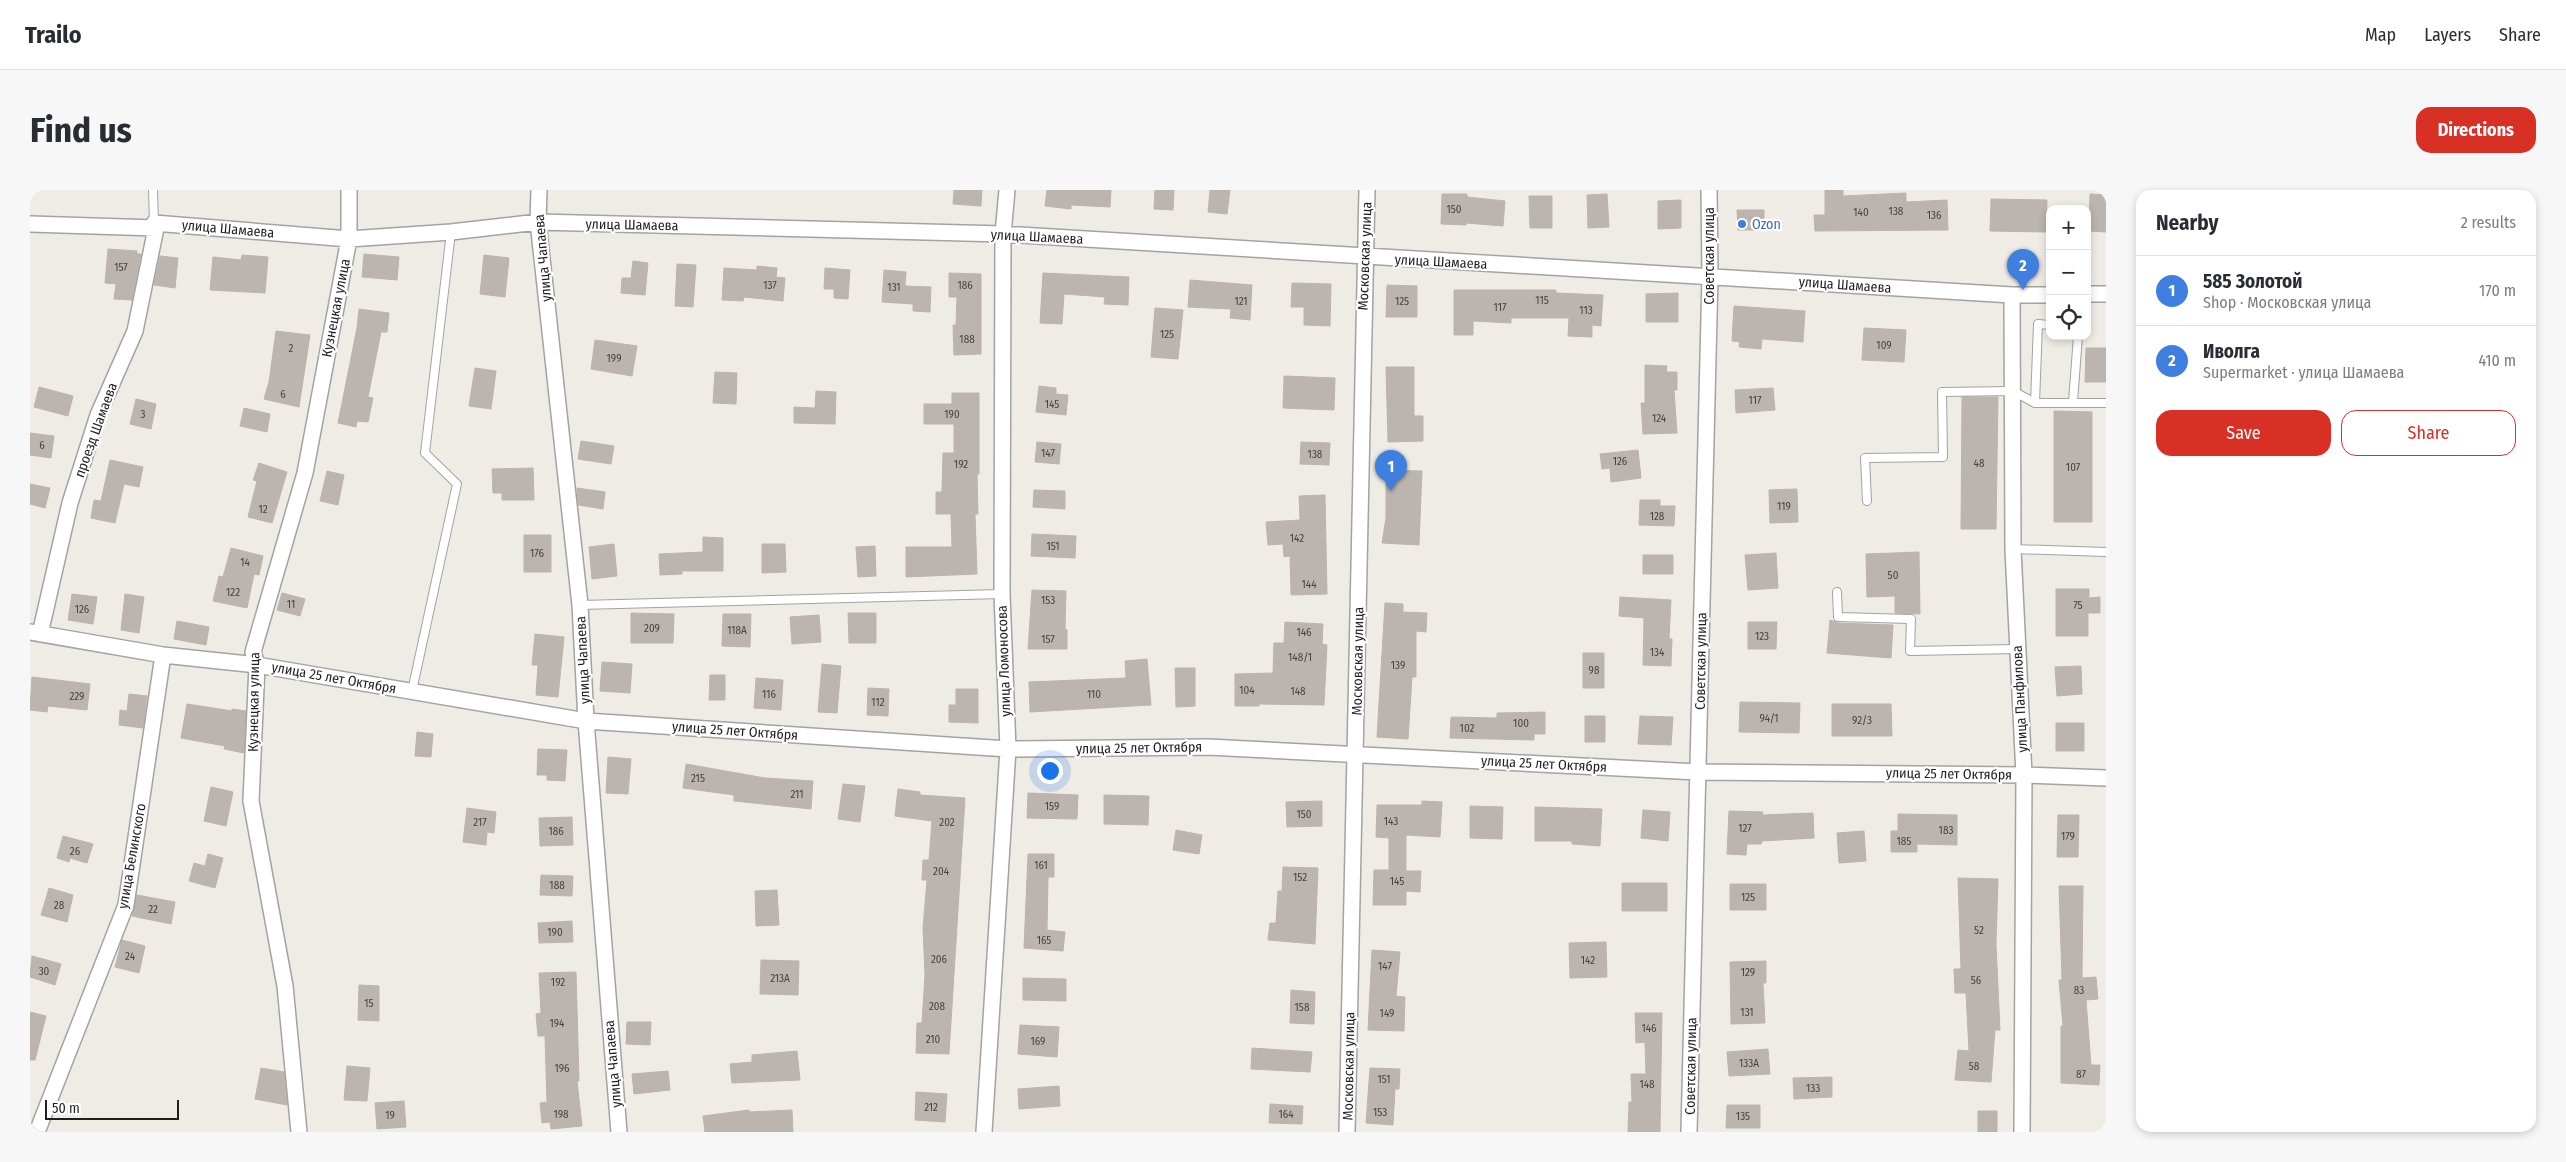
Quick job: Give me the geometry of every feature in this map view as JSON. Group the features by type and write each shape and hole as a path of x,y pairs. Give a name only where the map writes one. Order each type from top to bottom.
{"street":[{"name":"Кузнецкая улица","path":"299,1132 285,986 251,801 257,665 253,652 305,473 349,239 349,190"},
{"name":"улица Чапаева","path":"539,190 538,222 580,604 586,720 619,1132"},
{"name":"улица Ломоносова","path":"984,1132 1008,749 1002,594 1003,234 1007,190"},
{"name":"Московская улица","path":"1347,1132 1357,754 1364,258 1367,190"},
{"name":"Советская улица","path":"1689,1132 1710,276 1709,190"},
{"name":"улица Шамаева","path":"30,224 155,226 349,239 451,232 538,222 1003,234 1364,258 1710,276 2012,295 2046,295"},
{"name":"проезд Шамаева","path":"35,633 73,494 98,415 135,331 155,226"},
{"path":"2091,294 2106,294"},
{"name":"улица Панфилова","path":"2012,295 2013,549 2024,774 2022,1132"},
{"name":"улица 25 лет Октября","path":"35,633 163,655 257,665 586,720 1008,749 1208,747 1698,772 2024,774 2106,778"},
{"name":"улица Белинского","path":"37,1132 126,905 163,655"}],"lane":[{"path":"153,190 155,226"},
{"path":"412,691 457,484 425,453 451,232"},
{"path":"2035,403 2038,324 2046,325"},
{"path":"2073,402 2078,340"},
{"path":"1867,501 1865,458 1943,457 1942,392 2012,391 2035,403 2106,403"},
{"path":"2013,549 2106,552"},
{"path":"1837,592 1838,617 1910,619 1910,651 2017,649"},
{"path":"580,604 1002,594"}],"building":[{"path":"954,190 982,190 981,206 953,204"},
{"path":"1047,190 1111,190 1110,207 1071,205 1071,209 1045,206"},
{"path":"1155,190 1174,190 1173,210 1154,209"},
{"path":"1210,190 1230,190 1227,214 1208,212"},
{"path":"1825,190 1843,190 1843,196 1906,193 1906,202 1947,200 1948,230 1815,231 1814,215 1825,215"},
{"path":"1442,194 1467,194 1467,197 1505,201 1503,226 1466,223 1466,225 1441,224"},
{"path":"1607,194 1609,227 1588,228 1587,195"},
{"path":"2090,194 2106,195 2106,232 2091,231"},
{"path":"1529,196 1552,196 1552,228 1530,228"},
{"path":"1991,199 2047,200 2046,232 1990,231"},
{"path":"1681,200 1681,228 1658,229 1658,201"},
{"path":"1737,210 1764,210 1764,230 1738,230"},
{"path":"108,249 137,251 137,254 141,254 132,300 114,299 116,284 105,283"},
{"path":"364,254 399,257 397,280 362,277"},
{"path":"242,255 268,257 265,293 210,290 213,257 241,260"},
{"path":"484,255 509,258 505,297 480,294"},
{"path":"160,256 178,258 175,288 154,285"},
{"path":"633,261 648,263 645,295 621,293 622,278 631,278"},
{"path":"677,264 696,265 693,307 675,306"},
{"path":"757,266 777,268 776,277 785,278 783,301 744,297 743,301 722,300 724,268 757,270"},
{"path":"825,268 850,270 848,299 834,298 834,289 824,289"},
{"path":"884,270 906,272 905,286 931,287 930,312 913,311 913,304 882,302"},
{"path":"949,273 981,274 981,354 954,355 953,325 956,325 957,297 949,297"},
{"path":"1043,273 1129,277 1128,305 1104,304 1105,297 1064,294 1062,324 1040,323"},
{"path":"1190,280 1252,285 1250,320 1230,318 1231,309 1188,307"},
{"path":"1292,283 1331,284 1330,326 1304,325 1304,307 1291,307"},
{"path":"1387,285 1417,286 1417,317 1386,317"},
{"path":"1454,290 1556,290 1556,293 1603,295 1601,326 1592,325 1592,337 1568,336 1569,318 1511,318 1511,323 1473,321 1473,335 1454,335"},
{"path":"1678,293 1678,322 1646,322 1646,294"},
{"path":"1734,306 1805,311 1803,342 1762,339 1761,349 1739,347 1740,342 1732,341"},
{"path":"1155,308 1183,310 1178,359 1151,357"},
{"path":"359,309 389,313 387,332 381,332 368,397 373,398 368,422 357,421 356,427 338,423"},
{"path":"1864,328 1906,330 1904,362 1862,360"},
{"path":"276,331 310,335 299,407 264,399 269,382"},
{"path":"595,340 637,346 632,376 591,369"},
{"path":"2086,348 2106,348 2106,382 2085,382"},
{"path":"1645,365 1667,366 1666,372 1677,372 1677,390 1674,390 1677,433 1643,434 1641,403 1645,403"},
{"path":"1386,367 1414,367 1414,416 1423,416 1423,441 1388,442"},
{"path":"475,368 496,371 491,409 469,406"},
{"path":"715,372 737,373 736,404 713,403"},
{"path":"1284,376 1335,378 1334,410 1283,408"},
{"path":"1039,386 1056,388 1056,394 1068,395 1066,415 1036,412"},
{"path":"39,387 73,396 68,416 34,407"},
{"path":"1773,388 1775,410 1736,413 1735,390"},
{"path":"816,391 836,392 835,424 794,423 794,407 815,408"},
{"path":"952,393 979,393 978,514 975,514 977,574 906,577 906,547 952,547 951,514 936,514 936,492 942,492 943,453 954,453 954,424 924,424 924,404 952,404"},
{"path":"1962,397 1998,397 1996,529 1961,529"},
{"path":"136,399 156,404 151,429 130,424"},
{"path":"244,408 270,414 267,432 240,426"},
{"path":"2054,411 2092,412 2092,522 2054,522"},
{"path":"30,433 54,436 51,458 30,455"},
{"path":"581,441 614,446 611,464 578,459"},
{"path":"1037,442 1061,444 1059,464 1035,462"},
{"path":"1301,442 1330,443 1329,465 1300,464"},
{"path":"1638,450 1641,478 1611,482 1610,468 1602,469 1600,454"},
{"path":"110,460 143,467 139,487 124,484 115,523 91,518 94,500 101,501"},
{"path":"259,463 287,472 272,523 248,517 257,481 253,480"},
{"path":"533,468 534,500 502,500 502,493 493,493 492,469"},
{"path":"1386,470 1422,471 1419,545 1382,543 1386,518"},
{"path":"327,471 344,475 338,505 320,501"},
{"path":"30,484 50,488 45,508 30,504"},
{"path":"577,488 605,492 603,509 578,505"},
{"path":"1797,489 1798,522 1770,523 1769,490"},
{"path":"1034,490 1065,491 1065,509 1033,507"},
{"path":"1325,495 1327,594 1291,595 1290,556 1284,557 1283,544 1268,545 1266,522 1300,520 1299,496"},
{"path":"1640,500 1660,500 1660,506 1675,506 1674,526 1639,525"},
{"path":"1032,534 1076,536 1075,558 1031,556"},
{"path":"524,535 551,535 551,572 524,572"},
{"path":"703,537 723,538 723,571 682,571 682,574 660,575 659,554 703,552"},
{"path":"614,544 617,576 592,579 589,547"},
{"path":"762,544 785,544 786,572 762,573"},
{"path":"875,546 876,576 858,577 856,547"},
{"path":"231,548 263,556 259,575 254,574 247,608 213,601 219,576 223,577"},
{"path":"1919,552 1920,614 1895,613 1895,596 1867,597 1866,554"},
{"path":"1776,553 1778,588 1748,590 1745,555"},
{"path":"1643,555 1673,555 1673,574 1643,574"},
{"path":"2056,589 2089,589 2089,598 2100,597 2100,613 2088,613 2088,636 2056,636"},
{"path":"1032,590 1066,591 1065,629 1067,630 1067,649 1028,649"},
{"path":"282,593 305,599 300,616 277,610"},
{"path":"72,594 97,597 93,624 68,620"},
{"path":"125,594 144,597 139,633 121,630"},
{"path":"1620,597 1671,600 1669,639 1672,639 1671,666 1643,665 1644,618 1619,616"},
{"path":"1385,603 1403,604 1403,612 1427,613 1426,632 1416,631 1416,677 1412,677 1408,739 1377,737"},
{"path":"631,613 674,614 673,643 631,643"},
{"path":"848,613 876,613 876,643 849,643"},
{"path":"723,614 751,614 750,647 722,646"},
{"path":"819,615 821,642 792,644 790,617"},
{"path":"1830,620 1838,623 1893,625 1891,658 1827,653"},
{"path":"177,621 209,627 206,645 174,639"},
{"path":"1285,622 1323,624 1322,644 1327,645 1324,705 1259,704 1259,706 1235,706 1235,674 1273,673 1274,643 1284,643"},
{"path":"1748,622 1777,622 1776,649 1748,649"},
{"path":"535,634 564,637 558,697 536,695 538,665 532,665"},
{"path":"1583,653 1604,653 1604,688 1583,688"},
{"path":"1147,659 1151,705 1030,712 1029,682 1126,678 1125,661"},
{"path":"602,662 632,664 630,693 600,691"},
{"path":"822,664 841,666 837,713 818,712"},
{"path":"2081,666 2082,694 2057,696 2055,667"},
{"path":"1175,668 1195,668 1195,706 1176,707"},
{"path":"710,675 725,675 725,700 709,700"},
{"path":"32,677 90,684 87,710 48,706 47,712 30,710"},
{"path":"756,678 783,680 781,710 754,708"},
{"path":"868,688 889,689 888,716 867,715"},
{"path":"956,689 978,689 978,723 949,722 949,705 956,705"},
{"path":"129,694 147,696 143,728 119,725 120,710 127,711"},
{"path":"1740,702 1800,703 1799,733 1739,732"},
{"path":"187,704 232,711 232,709 246,711 244,753 224,749 225,746 181,738"},
{"path":"1832,704 1891,704 1892,736 1832,736"},
{"path":"1545,712 1545,734 1534,734 1534,740 1450,738 1451,717 1497,718 1497,713"},
{"path":"1585,716 1605,716 1605,742 1585,742"},
{"path":"1640,716 1673,717 1671,745 1638,744"},
{"path":"2056,723 2084,723 2084,751 2056,751"},
{"path":"417,732 433,734 431,757 415,756"},
{"path":"538,749 567,750 565,781 547,780 547,775 537,775"},
{"path":"608,757 631,759 628,794 606,793"},
{"path":"686,764 765,778 813,781 811,809 734,801 734,795 683,788"},
{"path":"843,784 865,786 860,822 838,819"},
{"path":"211,787 233,792 226,826 204,821"},
{"path":"898,789 920,792 920,795 965,798 949,1054 916,1053 917,1023 922,1023 925,975 923,928 927,880 922,880 923,860 929,860 932,821 895,816"},
{"path":"1028,793 1078,795 1077,819 1027,818"},
{"path":"1104,795 1149,796 1148,825 1104,824"},
{"path":"1322,801 1322,826 1287,827 1286,802"},
{"path":"1422,801 1442,802 1440,837 1406,835 1406,871 1421,871 1420,892 1406,891 1406,905 1373,905 1374,870 1389,870 1389,838 1376,837 1377,805 1422,805"},
{"path":"1470,806 1503,807 1502,839 1470,838"},
{"path":"1535,807 1602,809 1600,846 1572,844 1572,841 1535,841"},
{"path":"467,808 496,812 494,833 487,832 486,845 463,842"},
{"path":"1643,810 1670,812 1668,841 1641,838"},
{"path":"1729,811 1763,812 1762,815 1813,813 1814,838 1762,841 1761,844 1747,844 1746,855 1727,854"},
{"path":"1898,814 1957,815 1957,845 1917,844 1917,852 1891,852 1891,831 1898,831"},
{"path":"2058,815 2079,815 2078,857 2057,857"},
{"path":"572,817 573,845 540,846 539,818"},
{"path":"1176,830 1202,835 1199,854 1173,850"},
{"path":"1864,831 1866,861 1839,863 1837,833"},
{"path":"63,836 93,844 87,863 70,858 69,862 57,858"},
{"path":"208,854 223,858 215,888 189,881 194,863 205,866"},
{"path":"1028,854 1054,854 1054,877 1048,877 1047,930 1065,932 1063,951 1024,948"},
{"path":"1283,867 1318,868 1315,944 1268,940 1270,923 1276,923 1278,891 1282,891"},
{"path":"541,875 573,876 572,896 540,895"},
{"path":"1958,878 1998,879 1996,944 2000,1030 1995,1030 1991,1082 1955,1080 1958,1050 1969,1051 1966,993 1955,993 1954,969 1961,969"},
{"path":"1622,883 1667,883 1667,911 1622,911"},
{"path":"1730,884 1766,884 1766,910 1730,910"},
{"path":"2059,886 2083,886 2082,978 2096,977 2098,999 2086,1000 2091,1065 2100,1065 2099,1085 2061,1083 2061,1026 2063,1026 2059,980 2062,980"},
{"path":"49,888 73,895 67,922 41,915"},
{"path":"777,890 779,925 756,926 755,891"},
{"path":"137,895 175,902 171,924 132,916"},
{"path":"572,921 573,942 539,943 538,923"},
{"path":"122,940 145,946 139,973 115,967"},
{"path":"1606,942 1607,977 1570,978 1569,943"},
{"path":"1372,950 1400,952 1396,996 1405,997 1404,1031 1368,1030"},
{"path":"32,956 61,964 55,985 30,977"},
{"path":"761,960 799,961 798,995 760,994"},
{"path":"1766,961 1766,983 1763,983 1765,1023 1731,1024 1730,962"},
{"path":"576,972 579,1081 577,1081 582,1126 551,1129 550,1122 542,1123 540,1103 547,1102 545,1036 538,1036 536,1014 541,1013 539,973"},
{"path":"1023,978 1066,979 1066,1001 1023,1000"},
{"path":"359,985 379,986 379,1021 358,1020"},
{"path":"1291,990 1315,992 1314,1024 1290,1023"},
{"path":"30,1012 46,1016 35,1060 30,1060"},
{"path":"1635,1013 1662,1013 1660,1132 1628,1132 1629,1102 1632,1102 1631,1074 1646,1074 1645,1042 1636,1043"},
{"path":"627,1022 651,1022 650,1045 626,1044"},
{"path":"1020,1025 1059,1027 1057,1057 1018,1054"},
{"path":"1252,1048 1312,1052 1310,1072 1251,1069"},
{"path":"1768,1049 1770,1074 1729,1076 1727,1052"},
{"path":"797,1051 800,1080 732,1083 730,1064 752,1062 752,1055"},
{"path":"347,1066 370,1068 367,1101 344,1100"},
{"path":"261,1068 284,1072 287,1105 255,1099"},
{"path":"1370,1068 1400,1069 1399,1089 1395,1089 1393,1125 1366,1123"},
{"path":"668,1071 670,1090 634,1094 632,1074"},
{"path":"1832,1077 1832,1097 1794,1099 1793,1078"},
{"path":"1059,1086 1060,1106 1019,1109 1018,1089"},
{"path":"916,1092 947,1094 945,1122 915,1120"},
{"path":"404,1101 406,1127 377,1129 375,1103"},
{"path":"1270,1104 1303,1106 1302,1124 1269,1123"},
{"path":"1727,1105 1760,1105 1760,1128 1726,1128"},
{"path":"749,1110 749,1112 792,1110 793,1132 705,1132 703,1116"},
{"path":"1978,1111 1997,1111 1997,1132 1978,1132"}],"place":[{"name":"Ozon","path":"1742,224"},
{"name":"Иволга","path":"2023,290"},
{"name":"585 Золотой","path":"1391,491"}]}
